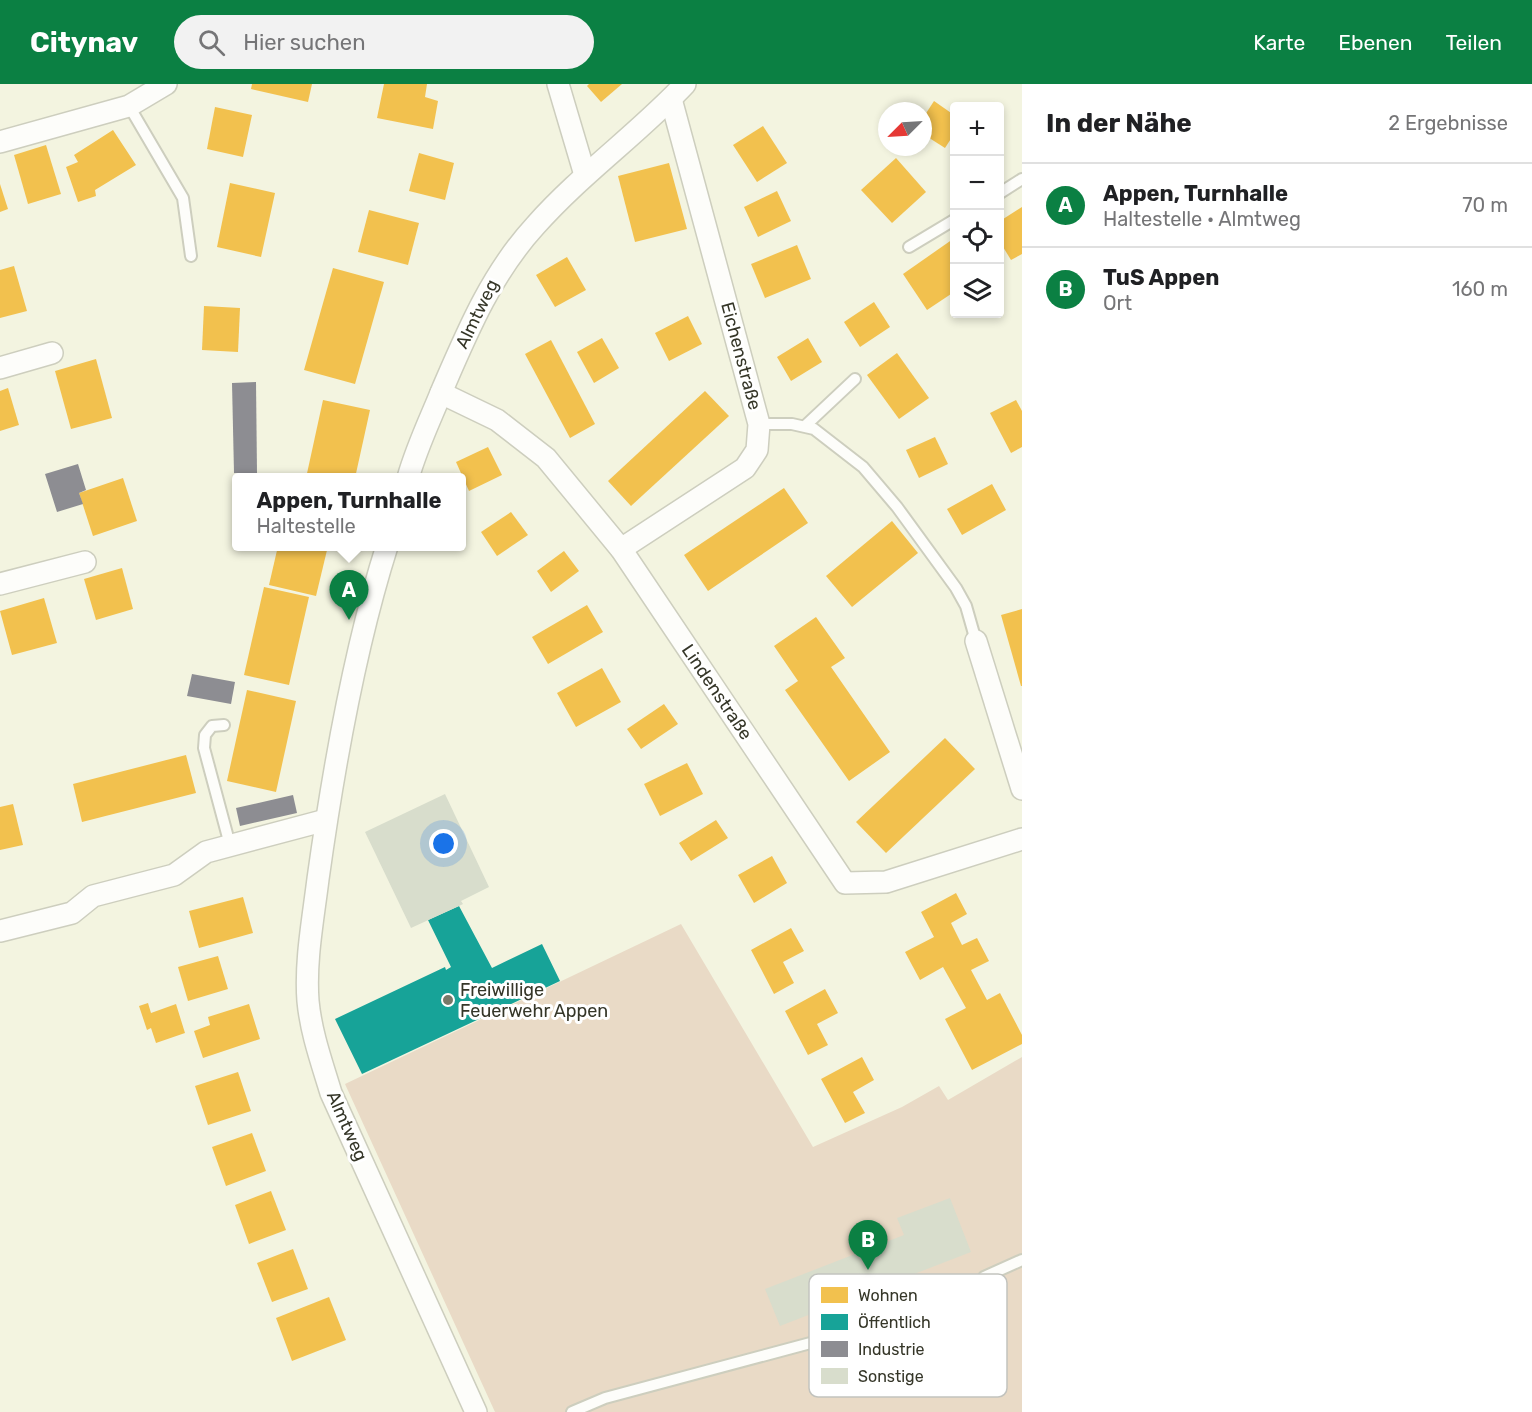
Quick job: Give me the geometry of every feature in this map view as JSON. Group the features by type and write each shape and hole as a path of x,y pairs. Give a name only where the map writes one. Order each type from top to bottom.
{"street":[{"path":"0,142 129,106 166,84"},
{"path":"558,84 585,175"},
{"name":"Almtweg","path":"409,473 419,441 469,329 497,274 534,226 585,175 678,91"},
{"name":"Eichenstraße","path":"621,549 745,468 757,450 759,424 678,91"},
{"path":"0,368 52,353"},
{"name":"Lindenstraße","path":"441,393 497,420 546,458 621,549 845,884 886,882 1022,839"},
{"name":"Almtweg","path":"386,551 365,624 326,820 308,962 308,1001 315,1044 331,1094 476,1412"},
{"path":"0,584 85,562"},
{"path":"976,641 1022,789"},
{"path":"0,931 72,913 93,896 174,875 206,852 326,820"}],"lane":[{"path":"129,106 183,198 191,256"},
{"path":"1004,190 1022,180"},
{"path":"909,247 950,222"},
{"path":"805,426 855,379"},
{"path":"759,424 805,426 823,435 863,467 897,507 962,597 976,641"},
{"path":"224,725 212,726 205,735 204,748 230,845"},
{"path":"990,1274 1022,1260"},
{"path":"572,1412 605,1398 809,1343"}],"shaded area":[{"path":"681,924 813,1147 902,1107 939,1086 948,1100 1022,1057 1022,1412 495,1412 345,1084"}],"building: Wohnen":[{"path":"252,84 312,84 308,102 251,89"},
{"path":"384,84 427,84 425,97 438,101 433,129 377,118"},
{"path":"589,84 622,84 601,102 587,86"},
{"path":"934,101 950,112 950,140 945,148 932,140 932,104"},
{"path":"215,107 252,115 243,157 207,149"},
{"path":"763,126 787,163 757,182 733,145"},
{"path":"113,130 136,165 95,190 96,196 78,202 66,167 78,162 74,155"},
{"path":"46,145 61,194 28,204 14,155"},
{"path":"419,153 454,163 445,200 409,191"},
{"path":"896,158 926,192 892,223 861,190"},
{"path":"669,163 687,229 635,242 618,176"},
{"path":"230,183 275,193 261,257 217,247"},
{"path":"0,184 8,209 0,212"},
{"path":"777,191 791,221 758,237 744,207"},
{"path":"1022,207 1022,254 1011,260 1004,249 1004,218"},
{"path":"369,210 419,223 408,265 358,252"},
{"path":"950,241 950,295 927,310 903,274"},
{"path":"797,245 811,279 765,298 751,264"},
{"path":"567,257 586,290 555,307 536,275"},
{"path":"14,266 27,311 0,318 0,270"},
{"path":"333,268 384,282 355,384 304,370"},
{"path":"874,302 890,327 860,347 844,322"},
{"path":"204,306 240,308 238,352 202,350"},
{"path":"688,316 702,344 669,361 655,333"},
{"path":"602,338 619,368 594,383 577,352"},
{"path":"808,338 822,362 791,381 777,357"},
{"path":"551,340 595,424 570,438 525,354"},
{"path":"897,353 929,398 899,419 867,375"},
{"path":"96,359 112,418 71,429 55,371"},
{"path":"8,388 19,425 0,431 0,391"},
{"path":"705,391 729,416 631,506 608,481"},
{"path":"323,400 370,410 356,473 307,473"},
{"path":"1016,400 1022,411 1022,447 1011,453 990,413"},
{"path":"935,437 948,464 919,478 906,450"},
{"path":"488,447 502,475 469,491 466,484 466,473 461,473 456,462"},
{"path":"123,478 137,521 93,536 79,493"},
{"path":"992,484 1006,510 962,535 947,509"},
{"path":"784,488 808,523 708,591 684,555"},
{"path":"511,512 528,535 497,556 481,532"},
{"path":"892,521 918,553 852,607 826,576"},
{"path":"277,551 327,551 316,596 269,585"},
{"path":"564,551 579,571 551,592 537,571"},
{"path":"122,568 133,609 96,620 84,579"},
{"path":"264,587 309,597 289,685 244,675"},
{"path":"44,598 57,643 12,655 0,611"},
{"path":"587,605 603,632 548,664 532,637"},
{"path":"1022,609 1022,686 1021,686 1001,615"},
{"path":"816,617 845,658 831,667 890,752 849,781 785,690 798,681 774,646"},
{"path":"602,668 621,702 576,727 557,693"},
{"path":"247,690 296,701 276,792 227,781"},
{"path":"664,704 678,724 641,749 627,729"},
{"path":"945,738 975,769 886,853 856,822"},
{"path":"186,755 196,793 82,822 73,784"},
{"path":"687,763 703,794 660,816 644,784"},
{"path":"13,804 23,845 0,850 0,807"},
{"path":"716,820 728,838 691,861 679,843"},
{"path":"772,856 787,883 754,903 738,875"},
{"path":"956,893 967,914 951,923 962,945 977,938 989,961 971,970 987,1000 1000,993 1022,1035 1022,1044 972,1070 945,1019 966,1008 943,967 920,980 905,952 934,937 921,912"},
{"path":"243,897 253,933 199,948 189,911"},
{"path":"791,928 804,951 783,962 794,983 774,994 751,950"},
{"path":"218,956 228,989 188,1001 178,967"},
{"path":"825,989 838,1013 817,1024 828,1045 808,1055 785,1011"},
{"path":"148,1003 151,1013 176,1004 185,1033 156,1043 151,1028 147,1030 139,1006"},
{"path":"249,1004 260,1039 203,1058 194,1031 210,1025 208,1017"},
{"path":"862,1057 874,1080 853,1092 865,1113 845,1123 821,1079"},
{"path":"238,1072 251,1111 208,1125 195,1086"},
{"path":"252,1133 266,1171 226,1186 212,1147"},
{"path":"271,1191 286,1230 249,1244 235,1205"},
{"path":"293,1249 308,1289 272,1302 257,1263"},
{"path":"329,1297 346,1340 292,1361 276,1318"}],"building: Öffentlich":[{"name":"Freiwillige Feuerwehr Appen","path":"459,906 492,968 542,944 560,981 362,1074 335,1019 445,967 446,970 451,967 428,920"}],"building: Industrie":[{"path":"256,382 257,473 234,473 232,383"},
{"path":"78,464 86,490 79,493 83,504 57,512 45,474"},
{"path":"192,674 235,682 231,704 187,696"},
{"path":"293,795 297,813 240,826 236,808"}],"building: Sonstige":[{"path":"445,794 489,887 461,901 463,904 411,928 365,832"},
{"path":"950,1198 971,1252 914,1274 809,1274 809,1315 780,1326 765,1289 904,1235 897,1218"}],"place":[{"name":"Appen, Turnhalle","path":"349,620"},
{"name":"Freiwillige Feuerwehr Appen","path":"448,1000"},
{"name":"TuS Appen","path":"868,1270"}]}
